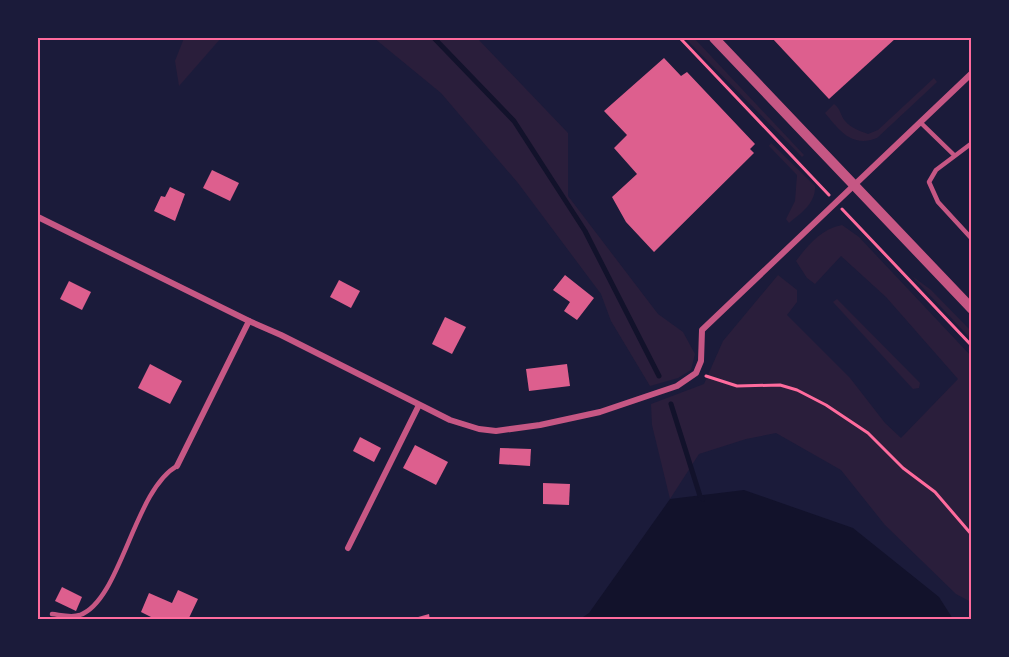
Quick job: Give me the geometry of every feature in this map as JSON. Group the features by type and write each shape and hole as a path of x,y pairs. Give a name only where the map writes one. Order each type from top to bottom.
{"street":[{"path":"714,38 972,309"},
{"path":"38,218 249,321 281,334 418,405 464,425 496,431 600,412 677,386 696,373 701,362 702,330 972,74"},
{"path":"177,466 249,321"},
{"path":"348,548 418,405"}],"lane":[{"path":"920,122 954,155"},
{"path":"972,143 936,170 929,182 938,202 972,239"},
{"path":"52,614 72,617 82,614 96,604 151,496 161,479 169,470 177,466"}],"path":[{"path":"680,38 972,346"},
{"path":"696,373 737,386 780,385 797,390 826,405 867,433 903,468 935,492 972,535"}],"shaded area":[{"path":"184,38 221,38 179,86 175,61"},
{"path":"374,38 477,38 568,133 568,196 658,314 683,332 695,354 691,370 678,378 650,386 611,321 601,294 518,183 441,93"},
{"path":"685,38 694,38 804,155 802,157"},
{"path":"934,78 937,82 877,138 868,141 860,141 847,136 825,113 834,104 847,123 868,134 878,130"},
{"path":"771,143 815,186 810,203 789,223 786,219 795,201 797,175 769,146"},
{"path":"842,225 859,237 971,356 971,602 956,594 885,525 841,470 776,433 746,439 699,454 670,499 652,425 651,404 704,384 723,341 778,275 797,290 797,302 787,315 850,378 885,423 901,438 958,379 886,297 841,256 815,284 807,278 796,261 821,234"},
{"path":"912,276 931,290 971,331 971,339"},
{"path":"837,299 920,383 919,388 913,389 833,302"},
{"path":"744,490 853,528 939,597 953,619 580,619 589,613 670,499"}],"building":[{"path":"772,38 896,38 829,99"},
{"path":"664,58 681,76 687,72 755,144 750,149 754,153 654,252 626,222 612,197 637,174 614,148 627,135 604,111"},
{"path":"212,170 239,183 230,201 203,188"},
{"path":"170,187 185,194 175,221 154,211 161,196 165,197"},
{"path":"565,275 594,298 577,320 564,311 570,302 553,290"},
{"path":"339,280 360,291 351,308 330,297"},
{"path":"69,281 91,292 82,310 60,299"},
{"path":"445,317 466,327 452,354 432,344"},
{"path":"150,364 182,381 170,404 138,388"},
{"path":"567,364 570,386 529,391 526,369"},
{"path":"360,437 381,448 374,462 353,451"},
{"path":"415,445 448,462 436,485 403,468"},
{"path":"500,448 531,449 530,466 499,464"},
{"path":"543,483 570,484 569,505 543,504"},
{"path":"62,587 82,597 76,611 55,601"},
{"path":"178,590 198,599 188,620 157,620 141,612 149,593 172,603"},
{"path":"429,614 430,620 411,620 411,619"}],"waterway":[{"path":"434,38 514,121 585,231 659,376"},
{"path":"671,404 700,496 703,499"}]}
